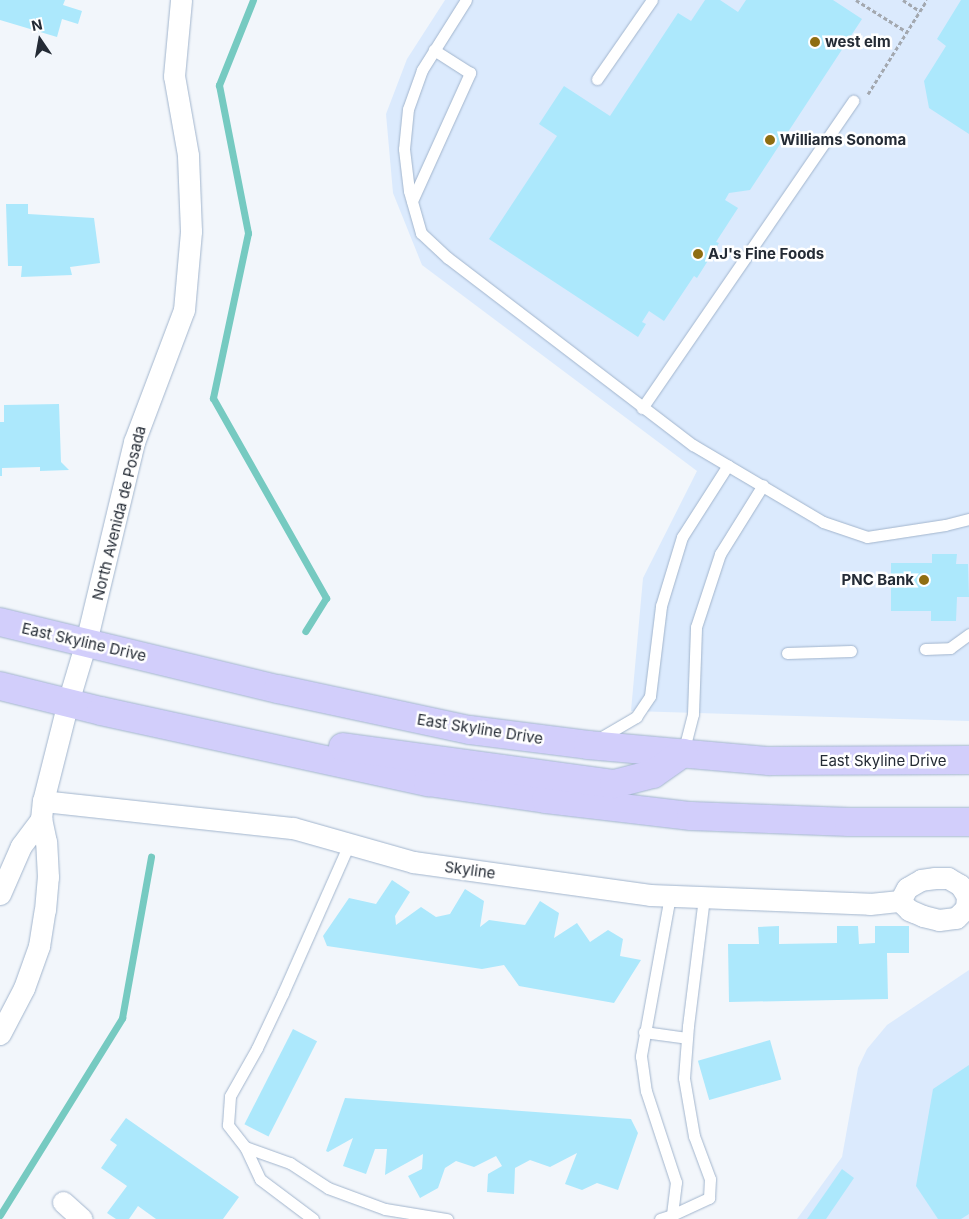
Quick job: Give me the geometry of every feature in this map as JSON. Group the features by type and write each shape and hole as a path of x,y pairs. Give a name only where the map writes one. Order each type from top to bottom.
{"main road":[{"name":"East Skyline Drive","path":"0,622 372,710 470,730 588,745 769,761 969,760"},
{"path":"0,686 428,782 555,800 691,816 849,822 969,822"},
{"path":"224,737 330,745 614,784 653,774 683,754"}],"street":[{"name":"North Avenida de Posada","path":"42,810 68,702 86,642 134,442 184,310 191,231 188,155 174,76 181,0"},
{"name":"Skyline","path":"42,810 293,828 413,862 670,896 870,904 900,901"},
{"path":"0,894 21,846 42,810"},
{"path":"0,1034 24,988 39,946 48,877 42,810"},
{"path":"63,1202 82,1219"}],"lane":[{"path":"466,0 422,70 408,108 404,148 412,201 421,233 448,258 642,408 693,445 823,522 867,537 946,525 969,519"},
{"path":"597,79 652,0"},
{"path":"412,201 470,73 434,50"},
{"path":"642,408 853,101"},
{"path":"588,745 636,718 650,696 661,606 682,538 728,465"},
{"path":"683,754 693,714 696,627 720,554 762,485"},
{"path":"925,649 950,648 969,634"},
{"path":"787,654 851,651"},
{"path":"313,1219 260,1179 245,1147 228,1125 230,1096 257,1048 283,993 349,844"},
{"path":"670,896 641,1056 646,1091 676,1182 672,1215"},
{"path":"660,1219 709,1198 710,1179 694,1136 684,1078 704,897"},
{"path":"644,1032 687,1038"},
{"path":"245,1147 290,1163 328,1188 385,1210 448,1219"}],"path":[{"path":"856,0 907,32"},
{"path":"904,0 920,11"},
{"path":"866,97 927,0"}],"shaded area":[{"path":"445,0 969,0 969,721 631,711 643,578 697,471 422,265 393,193 386,114 407,59"},
{"path":"969,970 969,1219 797,1219 842,1157 858,1068 867,1049 887,1025"}],"building":[{"path":"0,0 65,0 63,5 82,11 78,24 62,19 57,37 0,20"},
{"path":"705,0 720,0 738,12 746,0 833,0 862,19 750,190 729,193 725,200 738,208 716,242 719,243 697,278 694,276 664,321 649,311 642,322 646,324 638,337 489,239 557,136 539,124 564,86 610,116 678,13 691,21"},
{"path":"961,0 969,0 969,134 929,108 924,81 946,46 937,39"},
{"path":"6,204 28,204 28,214 94,218 100,263 70,267 72,275 21,277 22,266 8,266"},
{"path":"59,404 61,462 69,470 40,471 40,467 2,468 2,476 0,476 0,422 4,422 4,405"},
{"name":"PNC Bank","path":"932,554 957,554 956,564 968,564 969,597 957,597 956,621 931,621 931,611 891,611 891,563 932,563"},
{"path":"392,880 410,892 395,916 396,925 421,907 436,917 450,914 465,889 484,901 480,927 489,920 525,925 540,901 559,913 554,938 577,923 590,942 608,930 623,939 620,956 641,960 614,1003 519,986 504,965 482,969 327,946 323,936 349,898 376,904"},
{"path":"779,926 779,944 837,943 837,926 858,926 859,944 875,943 875,926 909,926 909,953 887,953 888,999 729,1002 728,944 759,944 758,927"},
{"path":"293,1029 317,1041 268,1137 244,1124"},
{"path":"770,1040 781,1079 709,1100 698,1061"},
{"path":"969,1065 969,1214 961,1219 938,1219 916,1186 933,1089"},
{"path":"345,1098 631,1119 638,1133 618,1190 597,1183 582,1190 565,1184 577,1153 550,1167 530,1160 515,1168 514,1194 487,1192 488,1174 502,1166 496,1156 474,1167 456,1161 445,1168 438,1188 420,1198 408,1176 422,1169 423,1154 385,1175 387,1149 375,1149 366,1174 343,1166 353,1138 328,1152 326,1151"},
{"path":"126,1118 239,1197 223,1219 156,1219 138,1206 129,1219 116,1219 107,1213 127,1186 101,1168 117,1145 110,1140"},
{"path":"842,1169 854,1178 826,1219 807,1219"}],"waterway":[{"path":"253,0 219,85 248,233 213,398 326,598 305,631"},
{"path":"0,1215 122,1018 151,857"}],"place":[{"name":"west elm","path":"815,42"},
{"name":"Williams Sonoma","path":"770,140"},
{"name":"AJ's Fine Foods","path":"698,254"},
{"name":"PNC Bank","path":"924,580"}]}
